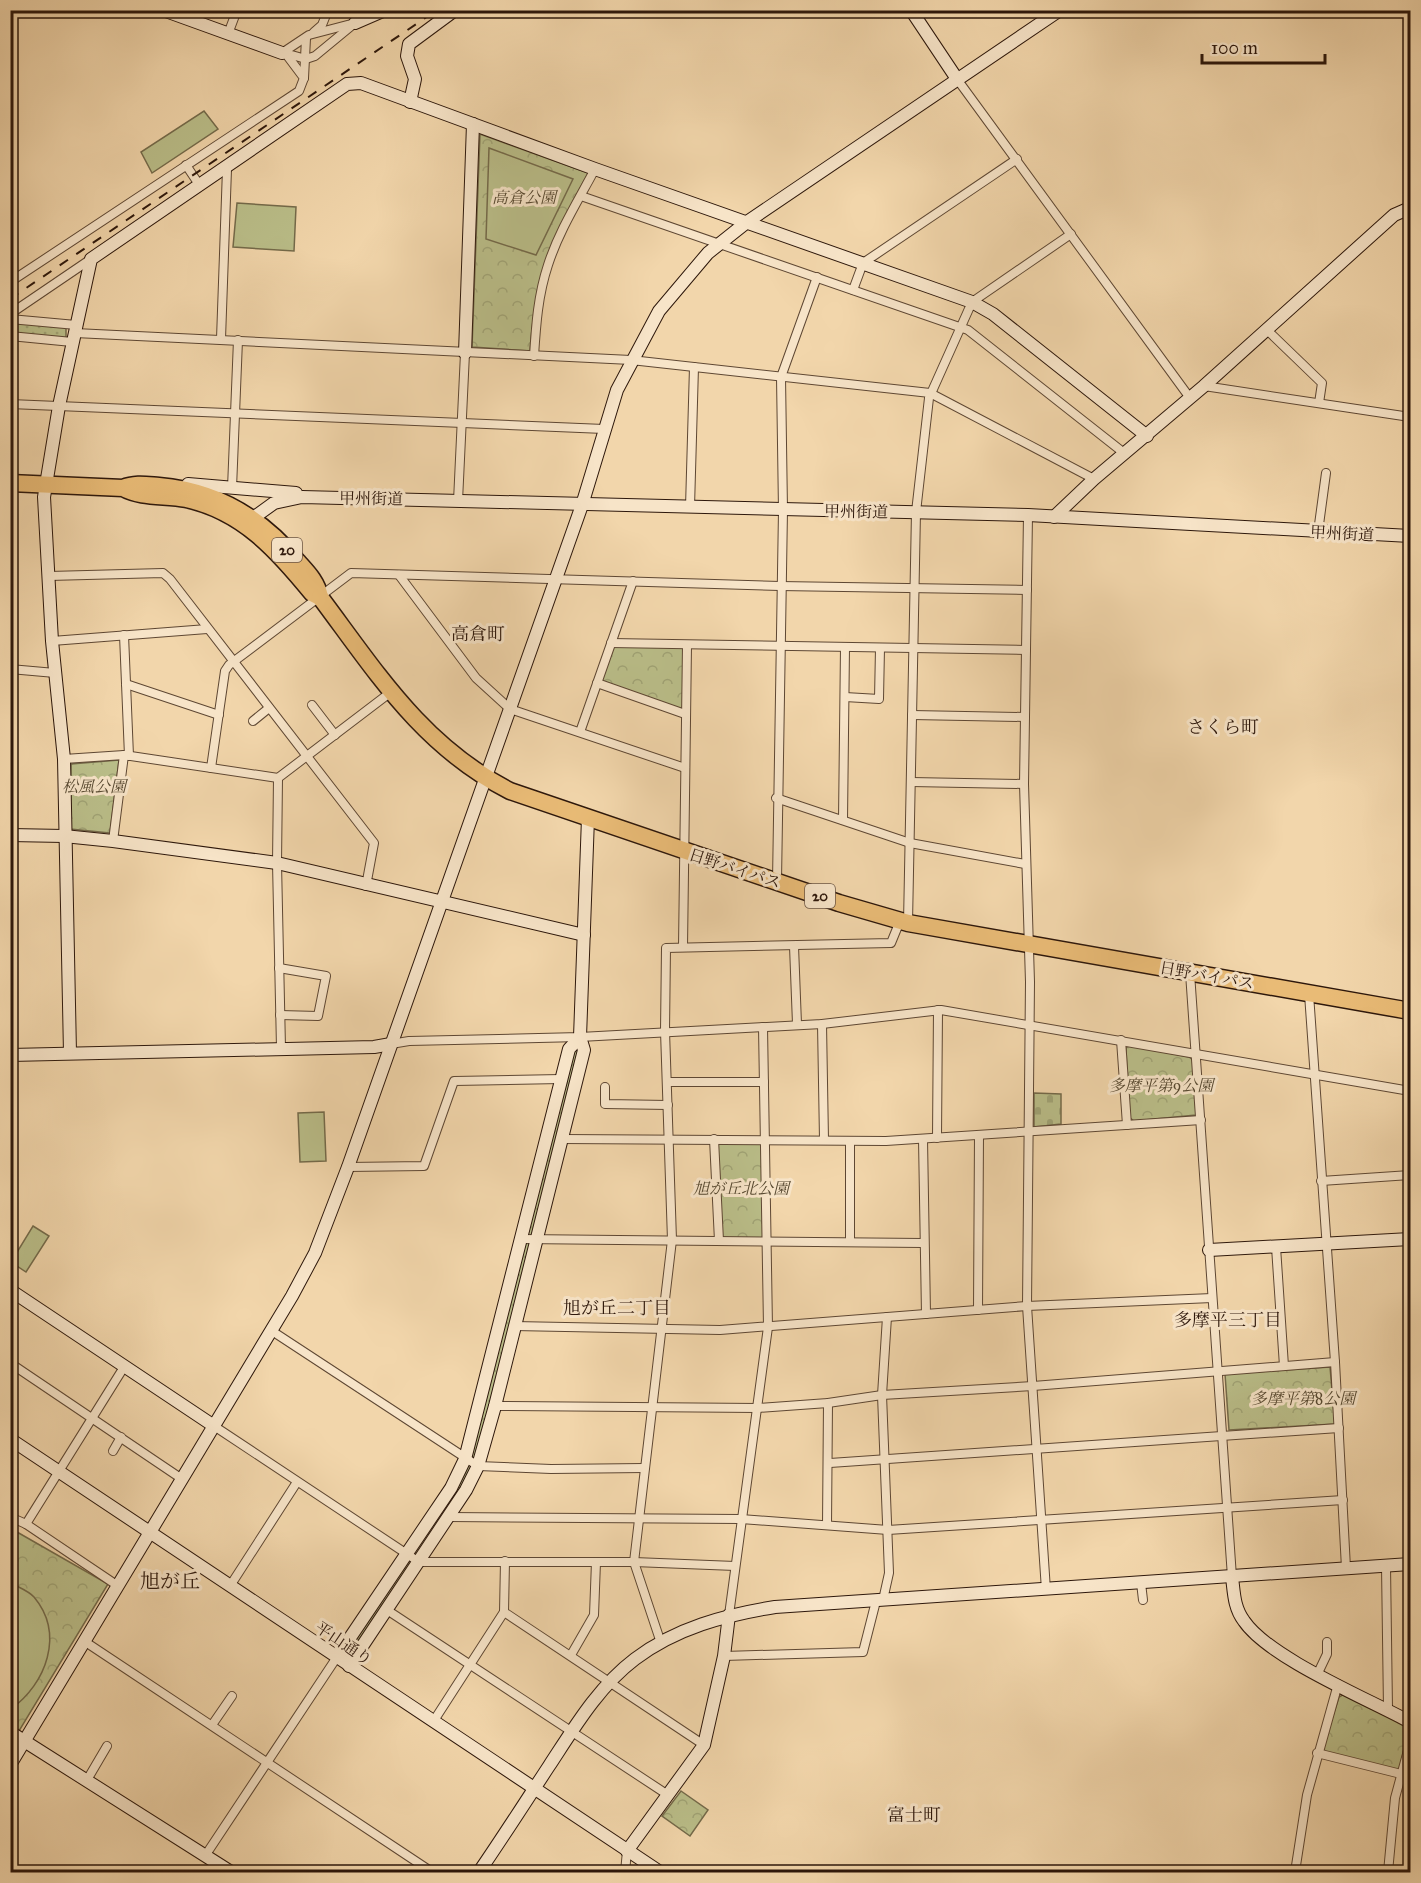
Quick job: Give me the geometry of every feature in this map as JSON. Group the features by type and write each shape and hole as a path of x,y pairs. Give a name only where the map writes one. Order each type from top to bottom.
{"highway":[{"name":"20","path":"10,483 123,488 131,493 187,499 249,521"},
{"name":"日野バイパス","path":"123,488 131,484 205,494 249,521 294,556 318,587 320,597 391,692 442,747 486,778 520,794 684,851 904,922 1410,1011"}],"street":[{"path":"163,10 306,59 331,43 367,14 384,10"},
{"path":"228,34 237,10"},
{"path":"284,53 322,25 329,10"},
{"path":"329,10 331,43"},
{"path":"410,102 416,79 407,56 409,44 455,10"},
{"path":"911,10 957,79 1190,398"},
{"path":"10,1765 272,1331 312,1259 348,1167 582,505 617,390 659,311 690,272 747,222 1060,10"},
{"path":"307,36 355,22"},
{"path":"10,282 299,91 304,78 307,36"},
{"path":"284,53 304,78"},
{"path":"10,314 227,169 347,84 361,83 595,170 972,302 993,314 1147,435"},
{"path":"458,501 474,124"},
{"path":"854,290 863,263 1017,159"},
{"path":"186,165 200,186"},
{"path":"221,339 227,169"},
{"path":"534,356 537,311 547,266 561,231 595,170"},
{"path":"581,196 968,330 1124,453"},
{"path":"1054,517 1094,479 1204,386 1394,215 1410,208"},
{"path":"661,1643 634,1562 672,1240 665,1031 666,948 891,943 904,922 910,843 916,512 930,393 972,302 1071,234"},
{"path":"70,1053 64,759 52,641 45,485 59,406 91,259"},
{"path":"777,881 776,798 783,510 781,377 817,277"},
{"path":"10,319 74,333"},
{"path":"1266,329 1322,383 1319,403"},
{"path":"10,336 74,333 631,360 930,393 1094,479"},
{"path":"232,488 238,340"},
{"path":"690,507 694,367"},
{"path":"1204,386 1410,417"},
{"path":"10,404 604,429"},
{"path":"1318,532 1326,473"},
{"name":"甲州街道","path":"143,485 158,483 295,492 302,497"},
{"name":"甲州街道","path":"249,521 274,502 302,497 1028,515 1410,536"},
{"path":"1028,515 1024,784 1025,864 1030,944 1027,1306 1046,1590"},
{"path":"49,576 163,573 374,843 366,886"},
{"path":"211,768 225,671 233,662 351,573 780,586 1027,590"},
{"path":"399,575 476,678 510,709 685,768"},
{"path":"580,732 633,581"},
{"path":"52,641 207,629"},
{"path":"113,841 126,756 124,635"},
{"path":"611,643 1026,650"},
{"path":"683,947 687,645"},
{"path":"843,820 845,647"},
{"path":"845,697 879,699 880,648"},
{"path":"10,669 55,673"},
{"path":"597,683 685,714"},
{"path":"126,684 219,715"},
{"path":"64,759 126,756 278,778 391,692"},
{"path":"312,705 335,735"},
{"path":"253,721 269,708"},
{"path":"912,715 1025,717"},
{"path":"278,778 277,863 281,1048"},
{"path":"911,782 1024,784"},
{"path":"776,798 910,843 1025,864"},
{"path":"350,1666 449,1517 478,1466 495,1406 584,1050 580,1037 588,818"},
{"path":"10,835 64,836 113,841 277,863 366,886 441,901 476,912 584,935"},
{"path":"794,946 797,1024"},
{"path":"279,968 326,976 318,1016 280,1015"},
{"path":"1190,972 1220,1435 1235,1604 1254,1635 1318,1673 1410,1722"},
{"path":"1309,994 1335,1362 1346,1568"},
{"path":"10,1055 374,1047 409,1041 580,1037 822,1024 938,1010 1410,1091"},
{"path":"937,1138 938,1010"},
{"path":"822,1024 824,1140"},
{"path":"625,1872 627,1851 704,1745 724,1656 768,1327 763,1027"},
{"path":"205,1856 451,1488 465,1459 569,1049 580,1037"},
{"path":"1121,1040 1127,1125"},
{"path":"348,1167 424,1166 454,1081 561,1079"},
{"path":"668,1082 764,1082"},
{"path":"605,1087 604,1104 668,1104"},
{"path":"562,1139 850,1141 923,1139 1201,1120"},
{"path":"978,1310 979,1136"},
{"path":"714,1139 719,1241"},
{"path":"923,1139 926,1314"},
{"path":"850,1141 850,1242"},
{"path":"1321,1181 1410,1175"},
{"path":"521,1239 923,1243"},
{"path":"1209,1250 1410,1239"},
{"path":"1276,1247 1284,1366"},
{"path":"10,1290 419,1562 634,1562 735,1566"},
{"path":"514,1326 661,1329 768,1327 1027,1306 1212,1298"},
{"path":"724,1656 863,1652 889,1573 882,1458 882,1395 887,1317"},
{"path":"272,1331 478,1466 551,1469 644,1468"},
{"path":"495,1406 758,1408 828,1403 882,1395 1033,1386 1335,1362"},
{"path":"10,1363 182,1479"},
{"path":"26,1524 60,1473 124,1367"},
{"path":"827,1525 830,1463 828,1403"},
{"path":"830,1463 1036,1447 1339,1428"},
{"path":"113,1451 121,1437"},
{"name":"平山通り","path":"10,1439 660,1872"},
{"path":"230,1586 297,1482"},
{"path":"449,1517 741,1519 888,1530 1042,1522 1343,1500"},
{"path":"10,1517 26,1524 118,1586"},
{"path":"433,1722 504,1612 505,1561"},
{"path":"571,1655 594,1615 596,1562"},
{"path":"479,1872 592,1702 635,1659 661,1643 704,1623 729,1615 775,1607 1410,1564"},
{"path":"1386,1566 1388,1709"},
{"path":"1141,1583 1143,1600"},
{"path":"387,1610 668,1795"},
{"path":"504,1612 704,1745"},
{"path":"84,1641 432,1872"},
{"path":"1318,1673 1327,1654 1327,1642"},
{"path":"1295,1872 1299,1833 1317,1753 1338,1684"},
{"path":"212,1725 232,1696"},
{"path":"10,1732 231,1872"},
{"path":"1388,1872 1395,1798 1410,1743"},
{"path":"87,1780 107,1746"},
{"path":"1317,1753 1401,1774"}],"green space":[{"path":"204,111 218,129 152,173 141,152"},
{"name":"高倉公園","path":"480,134 588,173 556,238 541,279 532,324 530,351 472,347"},
{"path":"489,148 573,179 536,255 486,239"},
{"path":"237,203 296,207 294,251 233,247"},
{"path":"10,322 66,326 66,339 11,334"},
{"path":"611,643 687,645 685,714 597,683"},
{"name":"松風公園","path":"119,760 110,833 70,829 71,764"},
{"path":"580,1037 584,1050 478,1466 349,1666 337,1657 451,1488 569,1049"},
{"name":"多摩平第9公園","path":"1129,1045 1189,1057 1193,1060 1196,1115 1134,1121 1129,1117 1126,1048"},
{"path":"1034,1093 1061,1094 1061,1124 1034,1127"},
{"path":"324,1112 326,1161 300,1162 298,1113"},
{"name":"旭が丘北公園","path":"714,1139 765,1139 767,1241 719,1241"},
{"path":"33,1226 49,1236 26,1272 11,1262"},
{"name":"多摩平第8公園","path":"1330,1367 1335,1424 1229,1430 1225,1374"},
{"path":"10,1528 108,1584 19,1731 10,1725"},
{"path":"11,1583 34,1597 43,1611 50,1642 42,1672 34,1686 11,1709"},
{"path":"1346,1693 1406,1724 1408,1729 1400,1768 1393,1770 1326,1753 1323,1747 1339,1697"},
{"path":"681,1791 708,1810 690,1836 662,1816"}],"railway":[{"path":"10,299 437,10"}],"district":[{"name":"高倉町","path":"478,634"},
{"name":"さくら町","path":"1223,727"},
{"name":"旭が丘二丁目","path":"617,1308"},
{"name":"多摩平三丁目","path":"1228,1320"},
{"name":"旭が丘","path":"170,1581"},
{"name":"富士町","path":"914,1815"}]}
